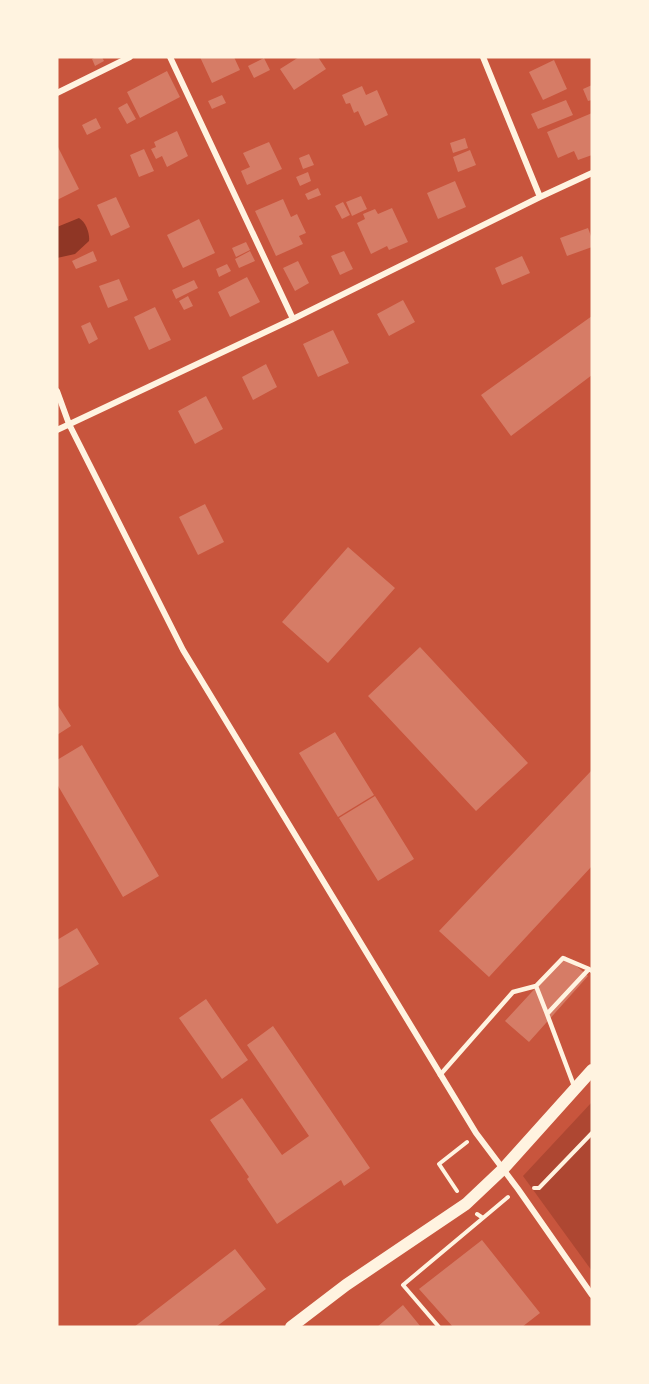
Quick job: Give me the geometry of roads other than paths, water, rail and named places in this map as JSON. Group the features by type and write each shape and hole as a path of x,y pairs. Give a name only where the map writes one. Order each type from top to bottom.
{"main road":[{"path":"291,1327 346,1285 466,1204 503,1169 592,1070"}],"street":[{"path":"57,93 130,57"},
{"path":"170,57 293,319"},
{"path":"483,57 540,197"},
{"path":"57,430 293,319 592,173"},
{"path":"57,391 69,424 183,650 476,1134 592,1295"}],"lane":[{"path":"440,1075 513,992 536,986 563,958 590,970 548,1014"},
{"path":"536,986 575,1088"}]}
